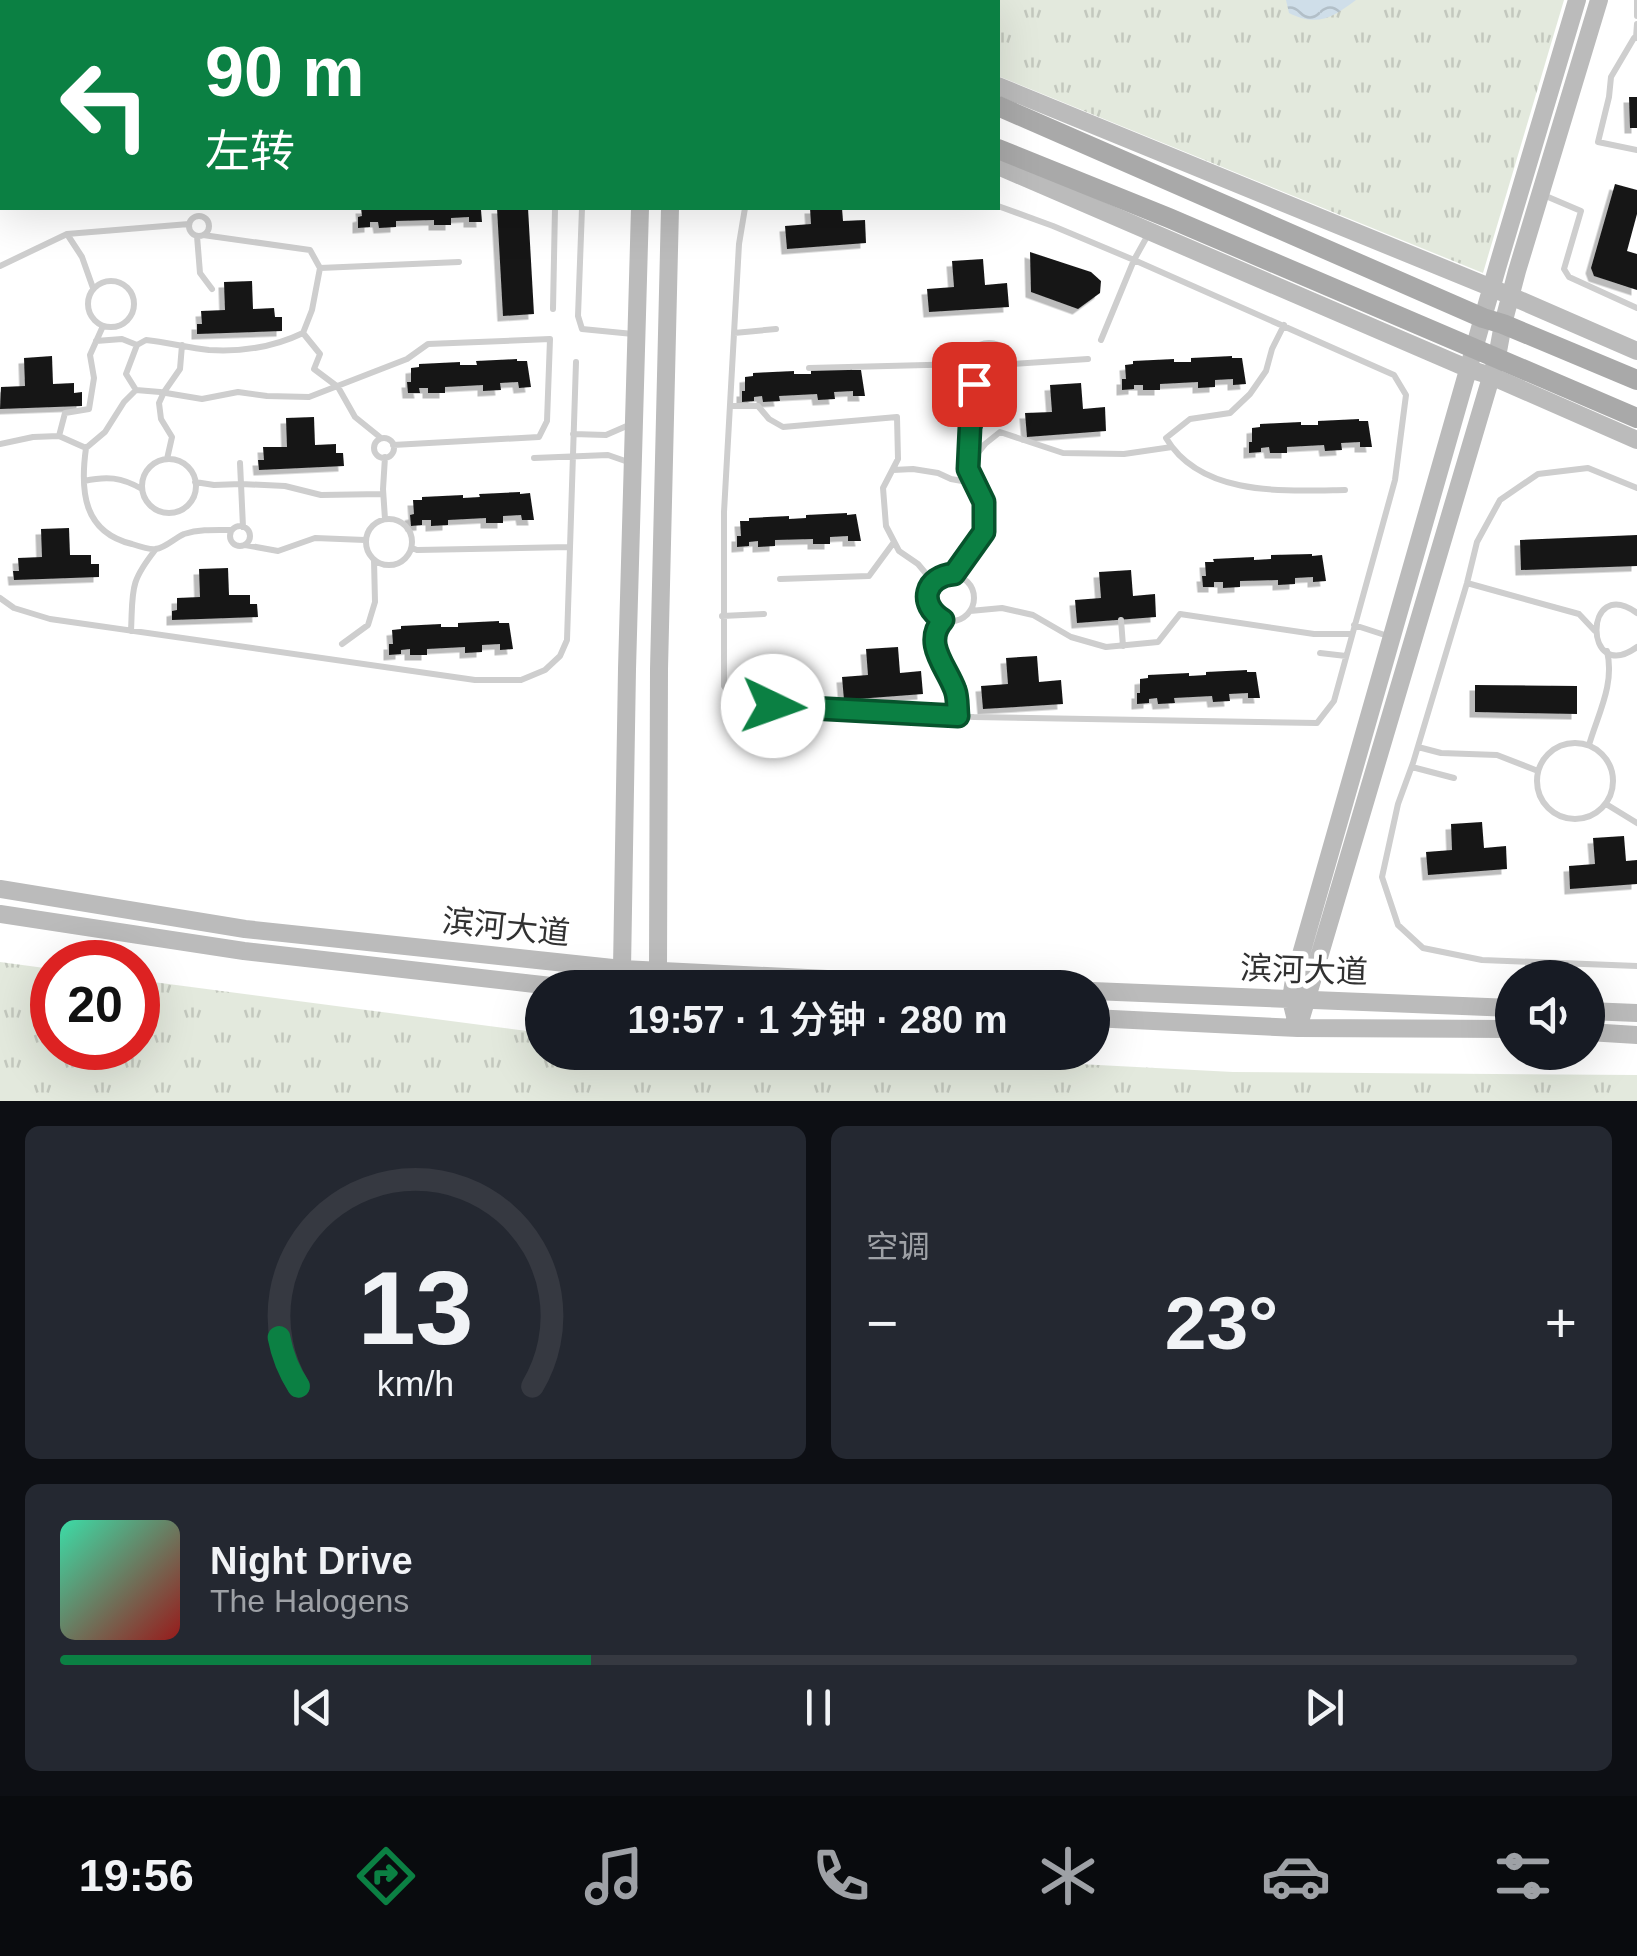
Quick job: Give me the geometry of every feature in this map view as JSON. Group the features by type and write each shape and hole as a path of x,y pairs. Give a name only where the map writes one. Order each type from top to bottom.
{"main road":[{"path":"1000,107 1637,380"},
{"path":"1000,150 1472,360 1637,418"}],"street":[{"path":"1298,1028 1299,1000 1494,367 1492,288 1578,0"},
{"path":"1299,1000 1294,979 1472,360 1510,297 1599,0"},
{"path":"1000,87 1637,351"},
{"path":"1000,167 1155,222"},
{"path":"622,969 640,210"},
{"path":"658,970 659,669 670,210"},
{"path":"1494,367 1637,440"},
{"name":"滨河大道","path":"0,889 245,929 634,970"},
{"name":"滨河大道","path":"0,914 244,952 525,983"},
{"name":"滨河大道","path":"1110,992 1495,1007"},
{"path":"1605,1012 1637,1013"},
{"name":"滨河大道","path":"1110,1019 1298,1028 1495,1030"},
{"path":"1605,1033 1637,1035"}],"lane":[{"path":"1636,0 1637,16"},
{"path":"1637,24 1636,38 1611,77 1598,142 1637,150"},
{"path":"1540,194 1581,211 1564,268 1569,277 1637,308"},
{"path":"745,210 734,333 722,616 724,686 736,704 958,716 1317,723 1334,701 1396,480 1406,395 1394,375 1134,260 1000,207"},
{"path":"553,309 555,210"},
{"path":"582,210 578,316 582,329 636,334"},
{"path":"0,266 67,234 189,224 196,217 205,218 208,227 200,235 200,273 212,289"},
{"path":"1102,340 1134,260 1155,222"},
{"path":"136,390 126,374 138,345 146,340 208,350 281,344 303,333 312,310 320,268 310,250 200,235 190,230 189,224"},
{"path":"67,234 82,257 94,288"},
{"path":"320,268 458,262"},
{"path":"114,280 128,288 134,302 125,323 103,326 88,310 89,295 99,283 114,280"},
{"path":"1284,325 1266,371 1250,394 1230,413 1190,418 1166,438 1177,456 1216,478 1269,491 1345,490"},
{"path":"59,436 64,414 89,410 94,378 90,355 103,326"},
{"path":"734,333 776,329"},
{"path":"303,333 320,354 314,369 338,387 355,417 380,438 390,440 391,454 385,458"},
{"path":"96,341 122,339 138,345"},
{"path":"156,549 104,532 86,507 86,448 105,432 136,390 202,399 238,392 309,397 407,359 428,344 550,339 547,421 540,437 393,446"},
{"path":"993,343 1006,350 1012,364 1003,385 981,388 969,378 966,364 978,346 993,343"},
{"path":"167,458 172,437 161,419 160,403 180,369 182,345"},
{"path":"1012,364 1088,359"},
{"path":"0,598 14,608 50,619 460,678 521,680 545,670 560,656 567,640 576,362"},
{"path":"808,368 966,364"},
{"path":"954,574 984,532 984,502 968,465 970,427 981,388"},
{"path":"730,406 758,406 783,427 897,417 898,459 882,488 886,526 898,551 918,564 933,582"},
{"path":"573,434 606,435 634,422"},
{"path":"968,465 1000,432 1062,453 1124,454 1172,448"},
{"path":"0,444 59,436 86,448"},
{"path":"380,438 374,448 376,454 385,458"},
{"path":"534,458 608,456 632,463"},
{"path":"167,458 183,463 195,482 189,503 173,512 156,510 144,497 142,488 145,472 158,460 167,458"},
{"path":"385,458 385,519"},
{"path":"240,463 243,527 250,534 244,545"},
{"path":"1637,488 1588,468 1538,474 1500,500 1476,542 1467,583 1398,804 1382,877 1398,925 1424,948 1482,960 1637,966"},
{"path":"892,470 914,469 974,483"},
{"path":"84,481 107,476 142,488"},
{"path":"195,482 285,486 321,495 383,494"},
{"path":"342,644 368,626 376,602 374,560 366,548 371,526 385,519 400,521 412,540 408,555 396,564 374,560"},
{"path":"131,630 133,584 156,549 182,535 243,527"},
{"path":"232,530 230,536 238,546 278,550 315,538 366,540"},
{"path":"780,579 869,576 894,542"},
{"path":"412,548 570,547"},
{"path":"970,611 974,596 968,582 954,574 933,582 928,604 943,620 958,620 970,611 1002,608 1033,616 1071,637 1106,647 1158,642 1180,614 1294,632 1353,629 1392,638"},
{"path":"1467,583 1578,614 1595,632 1610,662 1609,686 1588,745"},
{"path":"1595,632 1599,616 1612,606 1628,607 1637,613"},
{"path":"722,616 764,614"},
{"path":"943,620 937,626 934,642 941,665 956,691 958,716"},
{"path":"1120,620 1123,646"},
{"path":"1606,651 1622,654 1637,647"},
{"path":"1320,653 1346,656"},
{"path":"1576,742 1588,745 1609,762 1614,787 1601,810 1578,820 1566,818 1545,806 1539,794 1538,771 1552,750 1576,742"},
{"path":"1418,746 1440,753 1497,755 1538,771"},
{"path":"1412,767 1454,778"},
{"path":"1606,804 1637,823"}],"green space":[{"path":"1000,0 1564,0 1483,273 1000,77"},
{"path":"0,962 30,966 30,1070 160,1070 160,983 525,1031 525,1070 1110,1070 1110,1066 1233,1072 1637,1075 1637,1101 0,1101"}],"water":[{"path":"1286,0 1356,0 1332,16 1316,20 1289,13"}],"building":[{"path":"1629,97 1637,97 1637,128 1630,128"},
{"path":"1615,184 1637,190 1637,214 1627,251 1637,254 1637,290 1594,276 1591,268"},
{"path":"361,210 481,210 482,222 469,222 469,217 451,218 451,225 434,225 434,220 396,221 396,227 379,228 378,222 370,222 370,227 358,228 358,217 362,216"},
{"path":"497,210 528,210 534,314 503,316"},
{"path":"810,210 842,210 843,221 865,220 866,243 787,249 785,226 811,224"},
{"path":"1030,252 1091,272 1101,281 1100,293 1078,309 1031,292"},
{"path":"983,259 985,285 1007,283 1009,307 929,312 927,289 954,287 952,261"},
{"path":"252,281 253,309 274,308 275,317 282,317 282,331 197,334 197,324 202,324 201,311 225,310 224,282"},
{"path":"52,356 53,384 74,383 74,393 82,392 82,406 0,409 1,387 25,386 24,358"},
{"path":"1191,358 1242,358 1246,384 1233,385 1233,379 1215,380 1215,387 1198,388 1198,382 1160,384 1160,390 1143,390 1143,385 1134,385 1134,389 1122,390 1125,365 1133,361 1191,362"},
{"path":"476,361 527,361 531,387 519,388 518,382 500,383 501,390 483,391 483,385 445,387 445,393 428,393 428,388 419,388 420,393 408,393 411,368 419,364 477,365"},
{"path":"811,370 861,370 865,396 853,396 853,391 834,392 835,399 818,400 817,394 779,396 780,401 763,402 762,396 742,402 745,377 753,373 811,374"},
{"path":"1081,383 1083,409 1105,407 1106,431 1027,437 1025,413 1052,412 1050,385"},
{"path":"314,417 315,445 336,444 336,453 343,453 344,466 259,470 258,460 264,460 263,447 287,447 286,418"},
{"path":"1318,421 1368,421 1372,447 1360,447 1360,442 1341,443 1342,450 1325,451 1324,445 1287,447 1287,453 1270,453 1269,447 1249,453 1252,428 1260,424 1318,425"},
{"path":"530,493 534,520 522,520 521,515 503,516 503,523 486,523 486,518 448,520 448,525 431,526 431,520 422,520 422,525 411,526 413,500 422,497 463,498"},
{"path":"856,514 861,541 848,541 848,536 830,537 830,544 813,544 813,539 775,540 775,546 758,547 758,541 737,547 740,521 749,518 789,519"},
{"path":"69,528 70,555 91,555 91,564 99,564 99,577 14,580 13,571 19,571 18,558 42,557 41,529"},
{"path":"1637,535 1637,566 1521,570 1520,540"},
{"path":"1271,555 1322,555 1326,581 1313,582 1313,577 1295,578 1295,584 1278,585 1278,580 1240,581 1240,587 1223,588 1223,582 1214,582 1214,587 1203,587 1205,562 1214,562 1213,559 1254,560 1271,559"},
{"path":"228,568 229,595 250,595 250,604 257,604 258,617 172,620 177,598 200,597 199,569"},
{"path":"1131,570 1133,596 1155,594 1156,617 1077,623 1075,600 1101,598 1099,572"},
{"path":"458,623 509,623 513,649 500,650 500,644 482,645 482,652 465,653 465,647 427,649 427,655 410,655 410,649 389,655 392,630 401,626 458,627"},
{"path":"898,647 900,673 921,671 923,694 844,700 842,677 868,675 866,649"},
{"path":"1037,656 1039,682 1061,680 1063,704 983,709 981,686 1008,684 1006,658"},
{"path":"1256,672 1260,698 1248,698 1248,693 1229,694 1230,701 1213,702 1212,696 1174,698 1175,703 1158,704 1157,698 1137,704 1140,679 1148,675 1189,676"},
{"path":"1475,685 1577,686 1577,714 1475,712"},
{"path":"1482,822 1484,848 1506,846 1507,869 1428,875 1426,852 1452,850 1451,824"},
{"path":"1624,836 1626,861 1637,860 1637,884 1570,889 1569,866 1595,864 1593,838"}],"route":[{"path":"773,706 958,716 956,691 941,665 934,642 937,626 943,620 931,610 927,596 939,577 954,574 984,532 984,502 968,469 970,427 981,388 974,384"}]}
